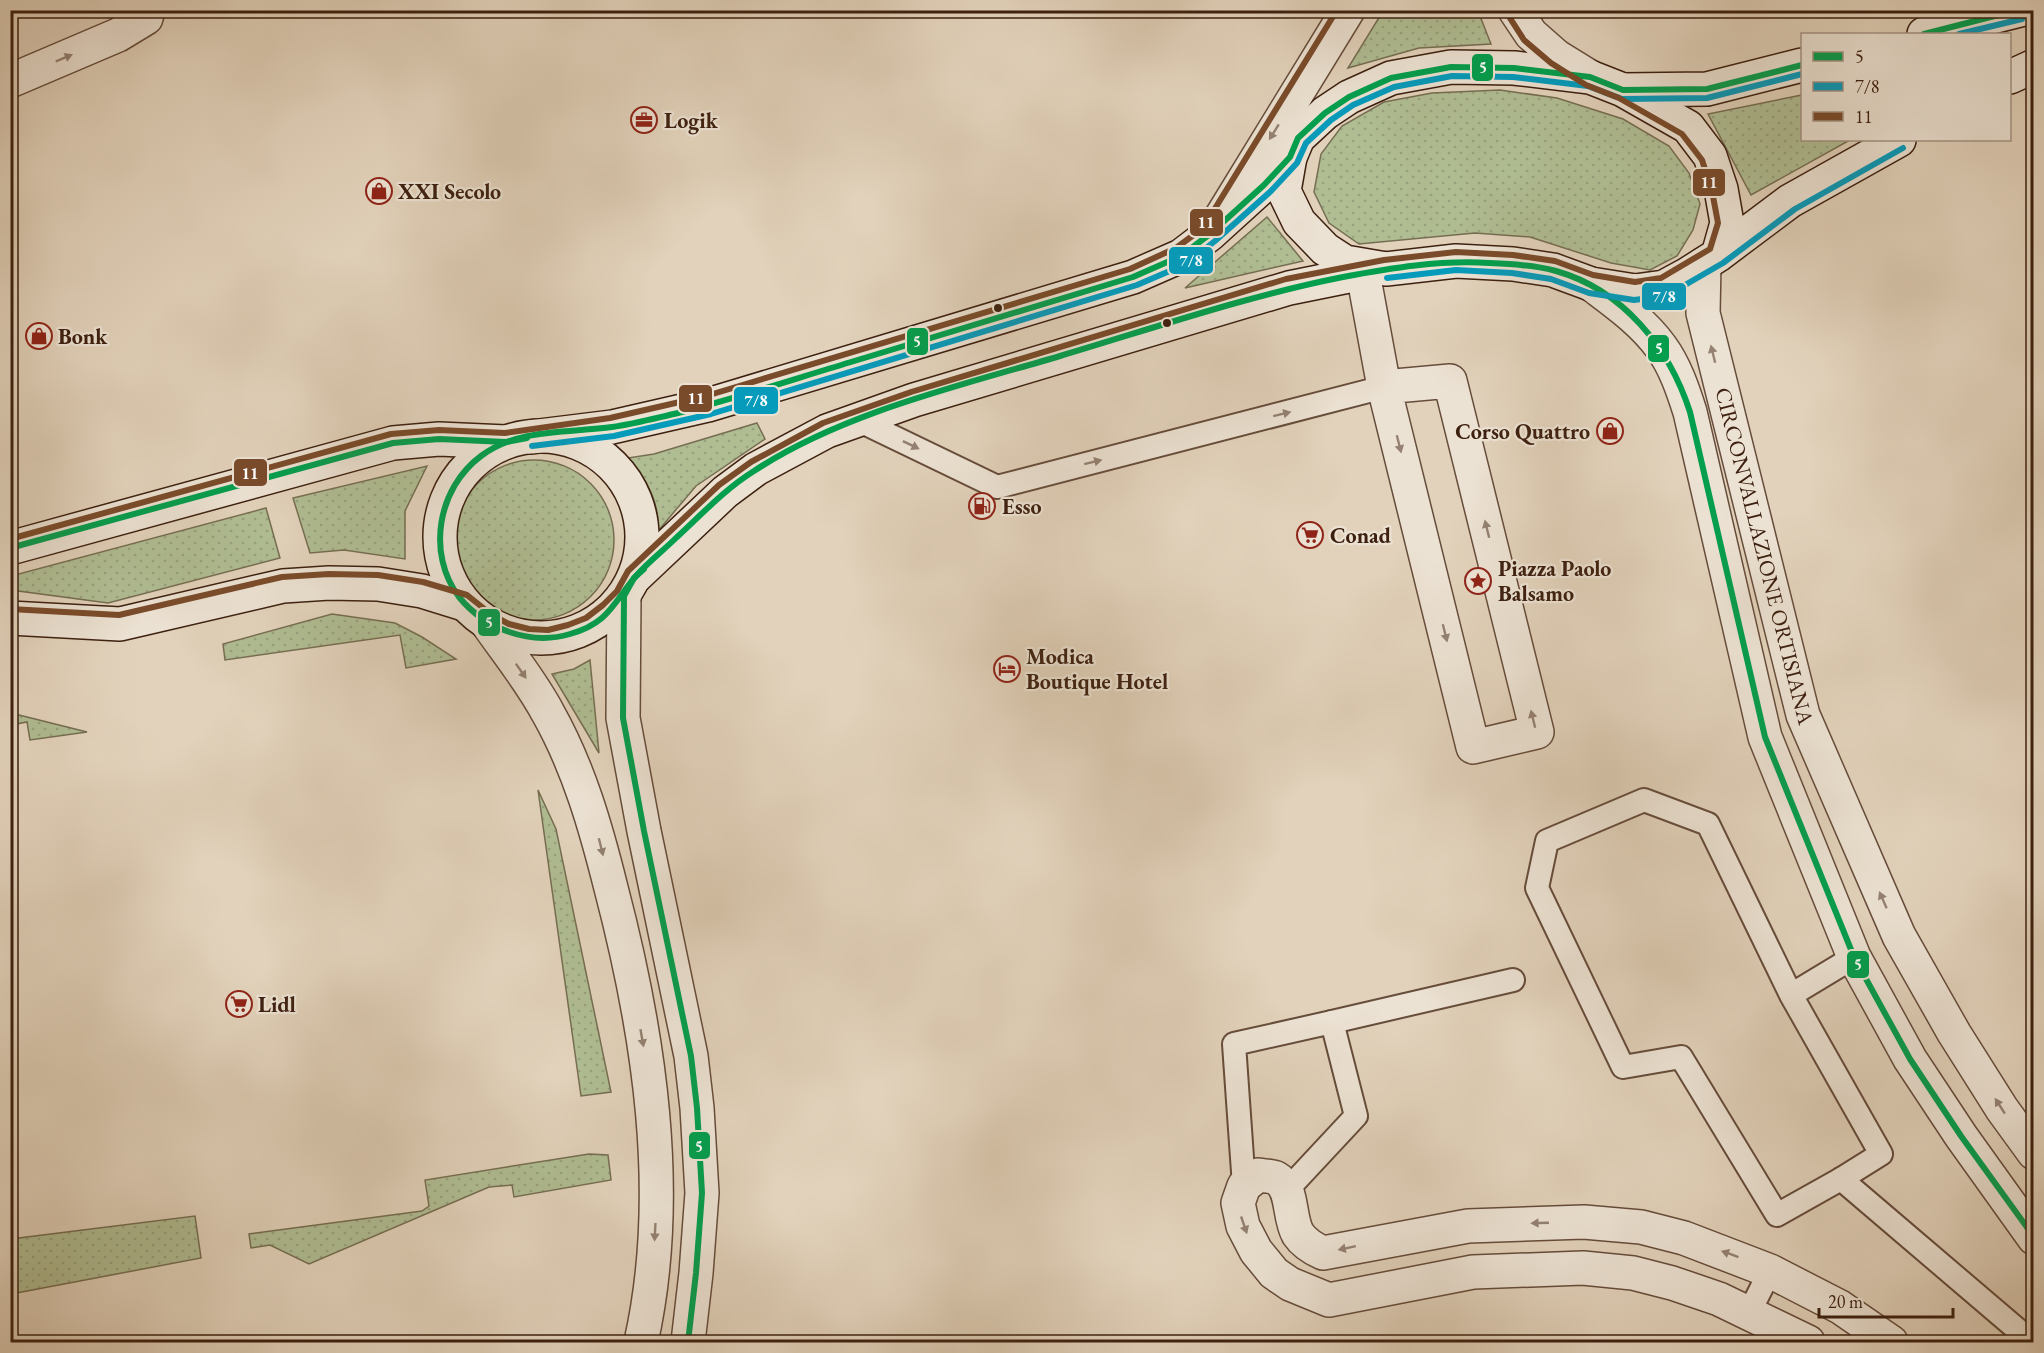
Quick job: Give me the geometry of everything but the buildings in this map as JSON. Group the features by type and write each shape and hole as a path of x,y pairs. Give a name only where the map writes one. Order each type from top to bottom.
{"street":[{"path":"10,81 118,35 146,18 148,10"},
{"path":"1210,234 1348,10"},
{"path":"1515,10 1531,34 1556,56 1590,77 1623,90 1707,88 1801,65"},
{"path":"1928,33 2020,10"},
{"path":"2011,77 2034,66"},
{"path":"641,1342 652,1274 654,1241 656,1196 653,1115 646,1058 622,933 594,823 574,768 549,713 523,673 450,584 442,561 439,536 442,512 452,488 466,468 485,453 519,439 612,427 719,402 1133,277 1181,256 1210,234 1264,185 1325,113 1348,97 1391,78 1451,67 1514,68 1590,77"},
{"path":"1314,68 1284,191 1299,222 1325,249 1345,262 1374,271"},
{"name":"CIRCONVALLAZIONE ORTISIANA","path":"1623,90 1688,127 1710,156 1721,189 1726,223 1711,259 1703,313 1803,715 1899,936 1954,1033 2002,1110 2034,1153"},
{"path":"10,618 120,624 283,586 329,583 378,584 411,589 475,614 507,633 528,638 549,639 571,634 591,626 609,612 629,587 725,492 756,469 827,431 914,400 1289,288 1374,271 1456,261 1513,264 1553,270 1591,284 1635,291 1664,287 1711,259 1790,201 1897,141"},
{"path":"1374,271 1384,387 1473,747 1537,732 1450,381 1384,387"},
{"name":"CIRCONVALLAZIONE ORTISIANA","path":"1591,284 1634,317 1661,348 1681,384 1690,412 1765,737 1854,957 1910,1059 1961,1136 2034,1238"},
{"path":"10,549 393,442 557,437 582,445 605,459 622,478 636,502 642,527 641,553 629,587 623,718 691,1056 698,1108 702,1192 688,1342"},
{"path":"1854,957 1899,936"},
{"path":"653,1115 698,1108"},
{"path":"1808,1342 1719,1299 1672,1283 1633,1273 1583,1268 1473,1272 1329,1300 1290,1284 1274,1273 1256,1251 1242,1226 1238,1203 1244,1186 1258,1175 1276,1178 1287,1190 1290,1210 1298,1233 1311,1248 1323,1254 1468,1226 1584,1222 1641,1227 1684,1238 1770,1271 1839,1307 1891,1342"},
{"path":"1290,1284 1311,1248"}],"lane":[{"path":"858,420 997,487 1384,387"},
{"path":"1644,800 1708,824 1791,994 1881,1154 1842,1179 1777,1215 1680,1057 1623,1067 1537,888 1547,842 1644,800"},
{"path":"1791,994 1854,957"},
{"path":"1244,1186 1234,1044 1513,980"},
{"path":"1287,1190 1356,1116 1332,1022"},
{"path":"1842,1179 2032,1342"},
{"path":"1749,1313 1770,1271"}],"green space":[{"path":"1383,11 1478,11 1491,44 1419,48 1348,68"},
{"path":"1500,90 1557,98 1623,119 1669,146 1689,173 1700,204 1693,230 1677,256 1650,270 1611,263 1530,237 1475,233 1359,244 1329,223 1314,192 1321,154 1342,126 1384,102 1432,93"},
{"path":"1801,95 1801,141 1848,141 1751,195 1708,114"},
{"path":"1267,217 1303,261 1185,288"},
{"path":"757,423 765,439 696,486 658,531 654,501 641,474 628,458 654,454"},
{"path":"534,460 565,466 591,483 608,509 614,540 608,571 591,597 565,614 534,620 503,614 477,597 460,571 454,540 460,509 477,483 503,466"},
{"path":"427,466 405,511 405,559 344,550 310,553 293,498"},
{"path":"266,508 280,558 108,603 11,590 11,576"},
{"path":"332,614 395,623 456,659 406,668 400,635 225,660 223,644"},
{"path":"590,660 599,753 552,674 574,669"},
{"path":"11,713 87,732 30,740 27,722 11,725"},
{"path":"538,790 556,829 611,1092 581,1096"},
{"path":"589,1154 608,1155 611,1180 514,1197 512,1185 489,1187 309,1264 270,1245 251,1248 249,1234 422,1211 429,1206 425,1180"},
{"path":"195,1216 201,1258 11,1294 11,1239"}],"transit line":[{"name":"11","path":"10,539 391,434 439,430 505,433 610,418 706,396 1130,269 1176,248 1203,228 1337,10"},
{"name":"5","path":"1928,33 2018,10"},
{"name":"11","path":"10,609 119,615 282,577 329,574 378,575 423,582 467,595 492,615 509,624 529,629 548,630 586,618 603,605 617,591 628,571 719,485 751,462 823,423 911,392 1286,279 1384,260 1456,252 1513,255 1555,261 1593,275 1635,282 1661,278 1710,249 1718,223 1712,191 1702,160 1682,134 1619,98 1586,85 1551,63 1524,40 1508,15"},
{"name":"7/8","path":"1963,33 2022,19"},
{"name":"5","path":"1801,65 1707,89 1623,90 1590,77 1514,68 1451,67 1391,78 1349,97 1325,113 1298,138 1290,157 1264,185 1210,234 1181,256 1133,277 700,407 620,426 527,436 495,447 466,469 446,503 440,541 442,561 459,597 482,618 495,626 509,632 539,638 570,634 602,618 646,566 743,478 788,451 825,433 902,403 1236,303 1361,274 1415,265 1470,262 1539,267 1580,280 1602,292 1640,324 1670,365 1681,388 1690,412 1765,737 1854,957 1910,1059 1961,1136 2034,1237"},
{"name":"7/8","path":"532,446 614,436 711,414 1137,285 1186,264 1271,191 1297,163 1306,143 1331,120 1353,105 1394,87 1452,76 1513,77 1588,86 1622,99 1707,98 1801,74"},
{"name":"7/8","path":"1387,278 1456,270 1512,273 1551,279 1589,293 1634,300 1666,296 1723,263 1795,209 1903,148"},
{"name":"5","path":"10,548 393,443 439,439 506,442 527,438"},
{"name":"5","path":"644,569 634,578 624,596 623,718 691,1056 697,1108 702,1193 688,1342"}],"place":[{"name":"Logik","path":"644,120"},
{"name":"XXI Secolo","path":"379,191"},
{"name":"Bonk","path":"39,336"},
{"name":"Corso Quattro","path":"1610,431"},
{"name":"Esso","path":"982,506"},
{"name":"Conad","path":"1310,535"},
{"name":"Piazza Paolo Balsamo","path":"1478,581"},
{"name":"Modica Boutique Hotel","path":"1007,669"},
{"name":"Lidl","path":"239,1004"}]}
